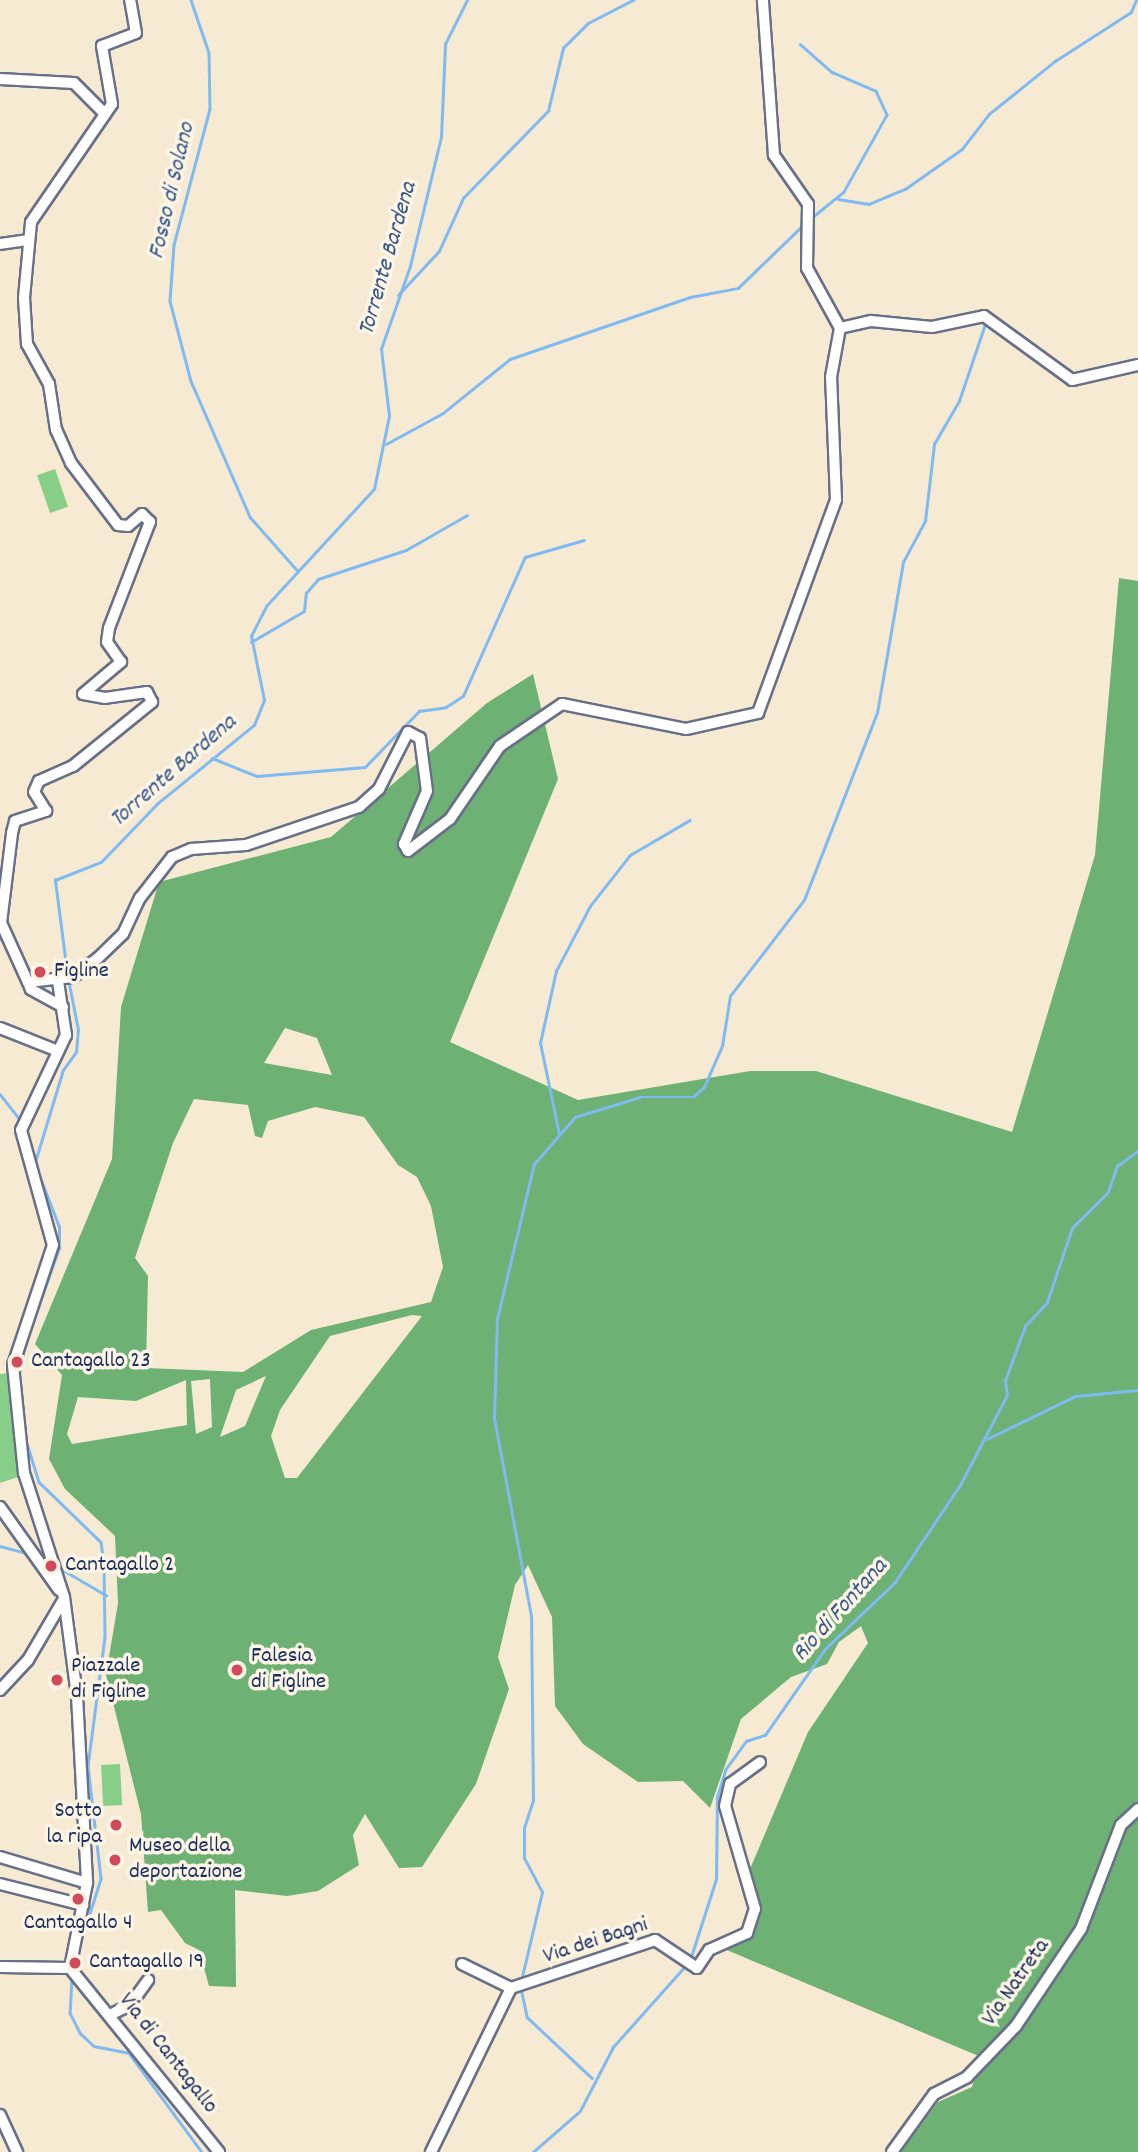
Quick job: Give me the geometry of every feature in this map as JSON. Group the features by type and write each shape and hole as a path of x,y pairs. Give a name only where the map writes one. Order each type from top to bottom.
{"street":[{"path":"63,1007 33,991 1,923 15,821 46,811 34,792 38,781 73,766 152,702 147,692 105,698 83,694 121,662 107,642 150,522 142,514 128,526 118,525 61,445 49,384 25,331 28,240 42,198 105,114 113,85 102,46 136,33 130,0"},
{"path":"28,982 65,979 122,934 140,898 172,857 191,849 246,845 359,807 379,789 408,732 420,737 427,791 404,844 408,851 450,819 500,746 562,704 686,729 758,713 836,500 831,377 840,328 807,268 808,204 774,155 763,0"},
{"path":"0,79 74,83 105,114"},
{"path":"0,244 28,240"},
{"path":"840,328 871,321 932,327 984,316 1072,380 1138,365"},
{"path":"0,1967 73,1971 87,1883 77,1696 64,1598 24,1473 13,1365 54,1235 22,1126 69,1023 63,1007 65,979"},
{"path":"4,1028 58,1051"},
{"path":"0,1507 64,1598"},
{"path":"0,1690 28,1660 64,1598"},
{"name":"Via dei Bagni","path":"512,1988 534,1985 655,1940 696,1968 709,1950 747,1933 755,1909 725,1806 730,1784 760,1762"},
{"name":"Via Natreta","path":"892,2152 934,2094 967,2077 1016,2026 1081,1929 1121,1825 1138,1809"},
{"path":"0,1857 87,1883"},
{"path":"0,1884 83,1905"},
{"path":"431,2152 512,1988 462,1964"},
{"name":"Via di Cantagallo","path":"73,1971 219,2152"},
{"path":"110,2015 130,2006 148,1980"},
{"path":"0,2115 17,2152"}],"green space":[{"path":"55,469 68,507 50,513 37,475"},
{"path":"1119,578 1138,581 1138,2152 901,2152 938,2102 972,2087 981,2057 722,1948 750,1938 760,1911 750,1869 808,1732 868,1643 861,1626 839,1642 827,1664 791,1677 741,1719 710,1808 683,1781 638,1782 583,1744 555,1706 552,1617 528,1565 515,1585 498,1657 509,1689 476,1784 422,1867 399,1868 365,1814 353,1835 359,1865 318,1891 287,1896 235,1890 236,1987 209,1986 199,1950 185,1943 161,1910 148,1912 141,1814 106,1675 118,1603 115,1536 65,1489 49,1459 62,1375 35,1344 112,1159 121,1007 159,882 331,837 487,703 533,674 558,779 450,1042 578,1100 750,1071 816,1071 1012,1132 1095,855","holes":["285,1028 317,1038 332,1075 264,1063","194,1099 248,1105 255,1136 262,1138 268,1121 315,1107 364,1117 398,1165 417,1177 431,1206 443,1267 431,1302 311,1330 243,1372 146,1368 148,1276 135,1258 173,1143","412,1315 422,1316 297,1478 285,1478 271,1436 280,1410 330,1336","266,1376 245,1426 220,1437 236,1390","210,1379 212,1427 196,1434 191,1381","186,1380 187,1425 72,1444 67,1434 78,1397 136,1401"]},
{"path":"11,1373 21,1476 0,1483 0,1374"},
{"path":"120,1764 122,1805 103,1806 101,1765"}],"waterway":[{"name":"Fosso di Solano","path":"191,0 209,53 210,109 174,245 170,301 191,381 250,517 297,570"},
{"name":"Torrente Bardena","path":"67,973 55,880 101,862 158,803 254,725 264,700 251,636 266,606 374,489 389,416 381,349 410,266 441,137 445,44 467,0"},
{"path":"398,295 439,251 463,198 548,111 563,48 588,23 633,0"},
{"path":"838,199 869,204 905,189 962,149 989,114 1055,61 1131,12 1136,0"},
{"path":"800,44 832,72 876,91 887,115 844,192 812,218"},
{"path":"386,444 443,413 510,359 690,297 738,288 804,224"},
{"path":"521,1981 542,1892 524,1858 524,1828 533,1801 531,1616 494,1419 497,1319 534,1164 575,1117 640,1097 693,1097 704,1087 722,1046 730,996 804,900 877,713 903,562 925,521 934,444 959,401 984,327"},
{"path":"251,642 304,611 306,593 318,579 406,550 467,515"},
{"path":"212,758 257,776 365,767 419,711 446,707 463,696 525,557 584,540"},
{"path":"559,1134 540,1043 556,971 590,906 630,855 690,820"},
{"name":"Torrente Bardena","path":"35,1162 63,1070 76,1052 78,1030 68,979"},
{"path":"0,1094 22,1122"},
{"path":"26,1131 34,1154"},
{"name":"Rio di Fontana","path":"690,1960 716,1879 717,1797 725,1770 746,1741 765,1735 825,1649 895,1582 960,1485 1007,1395 1005,1381 1025,1326 1047,1302 1072,1228 1108,1192 1117,1166 1138,1151"},
{"name":"Torrente Bardena","path":"31,1327 59,1248 59,1227 40,1178"},
{"name":"Torrente Bardena","path":"19,1374 25,1343"},
{"path":"987,1439 1075,1396 1138,1390"},
{"name":"Torrente Bardena","path":"26,1440 39,1482 101,1542 104,1564 105,1637 88,1766 101,1879 79,1948"},
{"path":"0,1546 27,1553"},
{"path":"58,1567 106,1595"},
{"name":"Rio di Fontana","path":"533,2152 580,2111 613,2047 686,1965"},
{"name":"Torrente Bardena","path":"72,1978 70,2013 80,2033 94,2046 129,2053 202,2152"},
{"path":"521,1988 527,2017 592,2078"}],"place":[{"name":"Figline","path":"40,972"},
{"name":"Cantagallo 23","path":"17,1362"},
{"name":"Cantagallo 2","path":"51,1566"},
{"name":"Falesia di Figline","path":"237,1670"},
{"name":"Piazzale di Figline","path":"57,1680"},
{"name":"Sotto la ripa","path":"116,1825"},
{"name":"Museo della deportazione","path":"115,1860"},
{"name":"Cantagallo 4","path":"78,1899"},
{"name":"Cantagallo 19","path":"75,1963"}]}
